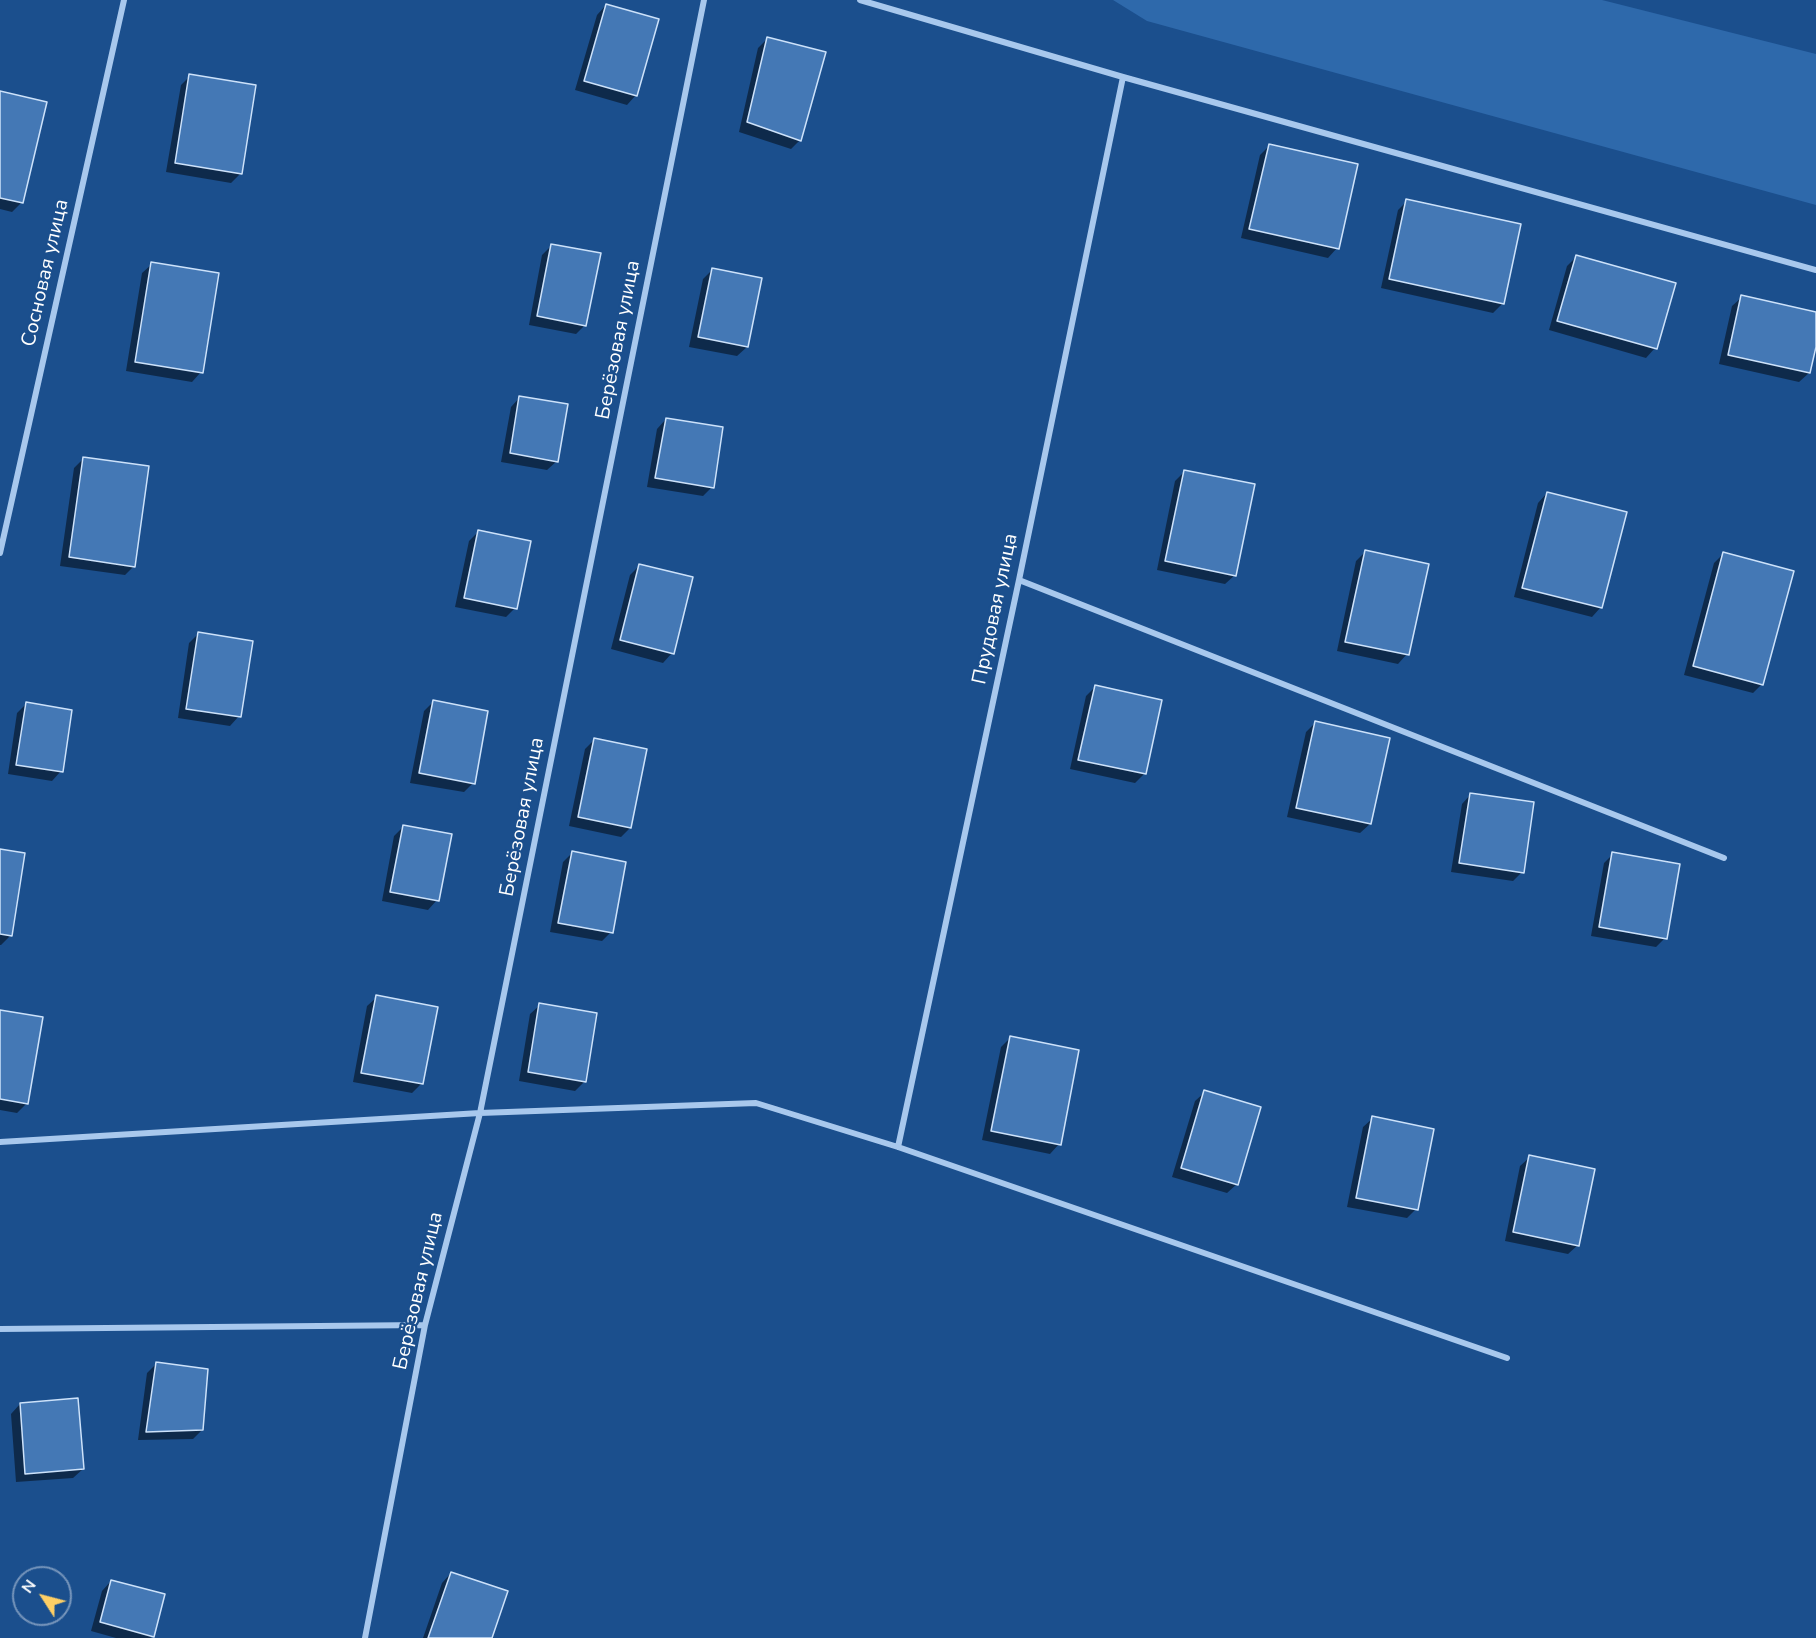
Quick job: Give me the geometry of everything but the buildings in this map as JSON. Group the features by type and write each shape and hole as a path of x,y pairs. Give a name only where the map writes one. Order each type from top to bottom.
{"street":[{"name":"Сосновая улица","path":"0,553 124,0"},
{"name":"Берёзовая улица","path":"365,1638 425,1325 480,1113 704,0"},
{"path":"860,0 1123,77 1816,270"},
{"name":"Прудовая улица","path":"898,1148 1123,77"},
{"path":"1019,580 1724,858"},
{"path":"0,1142 480,1113 756,1103 898,1148 1507,1358"},
{"path":"0,1329 425,1325"}],"shaded area":[{"path":"1113,0 1602,0 1816,54 1816,205 1147,21"}]}
